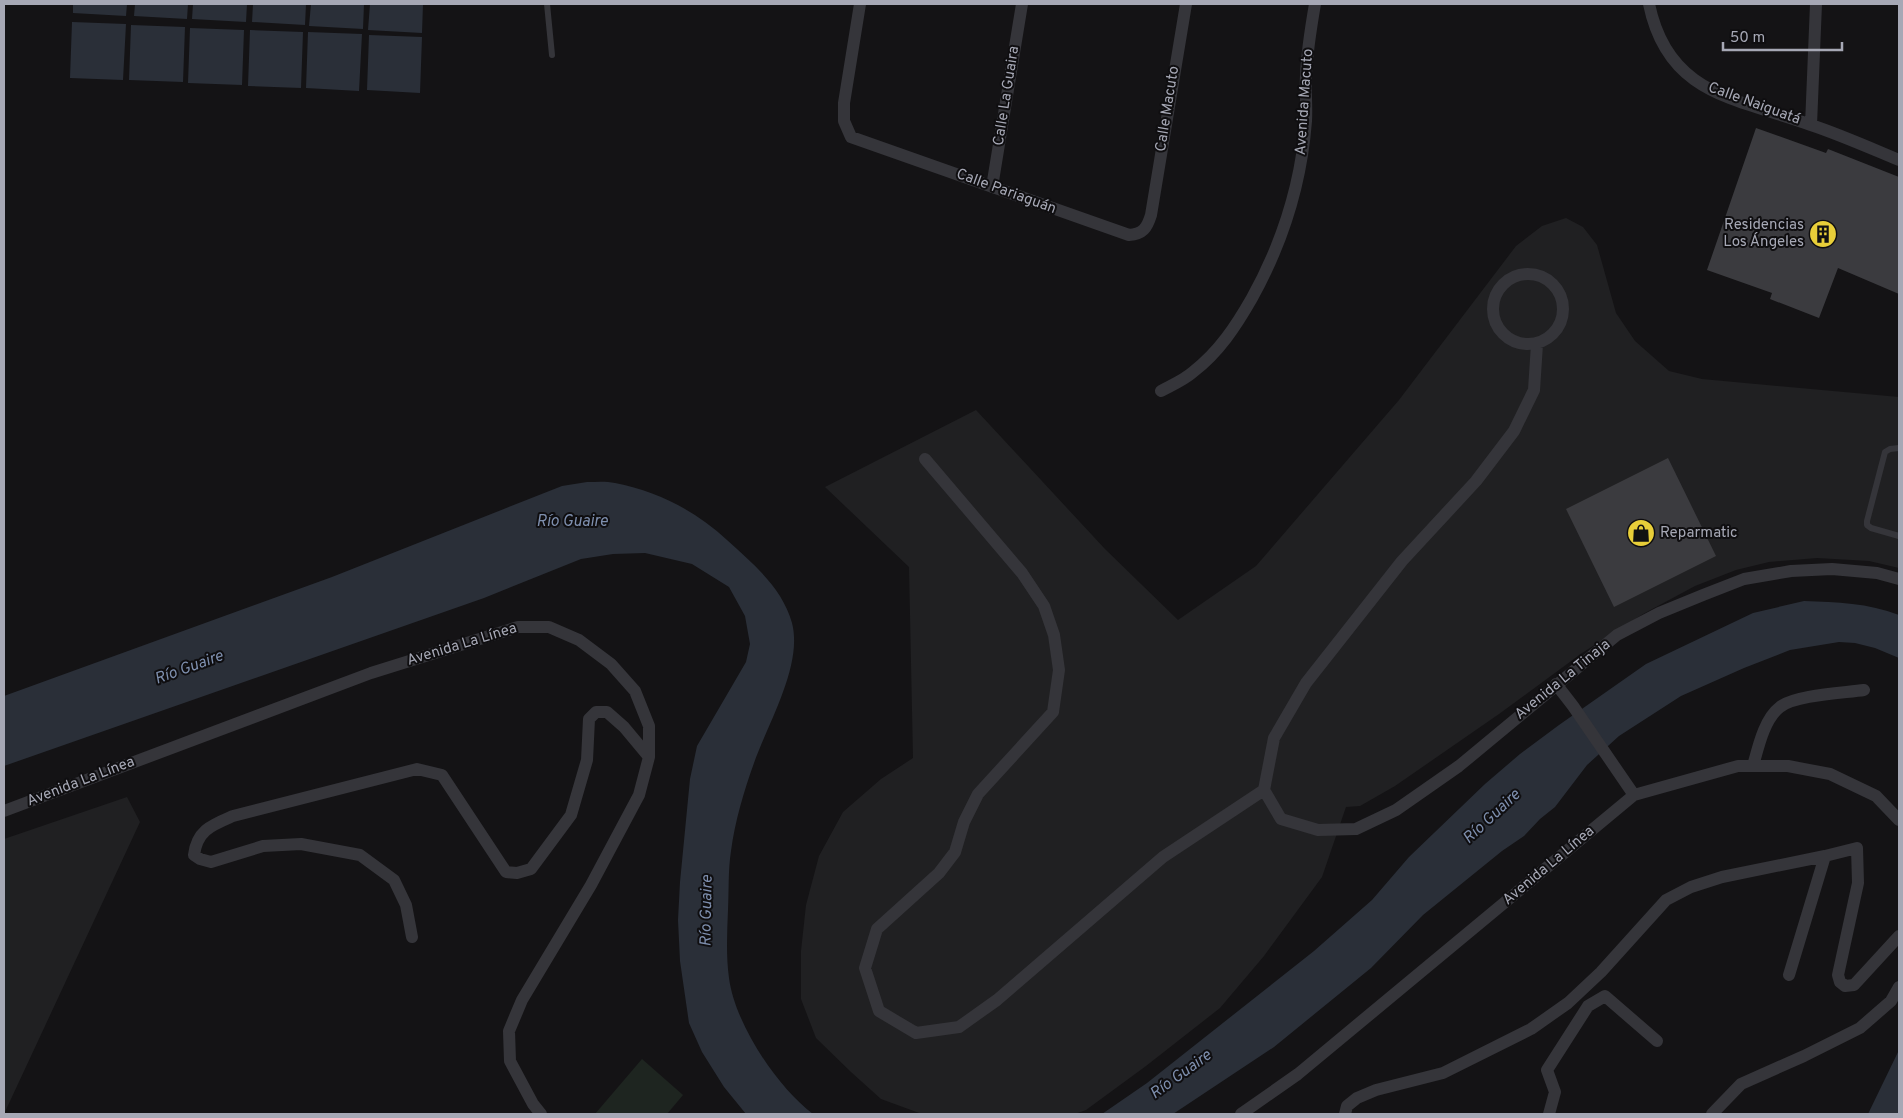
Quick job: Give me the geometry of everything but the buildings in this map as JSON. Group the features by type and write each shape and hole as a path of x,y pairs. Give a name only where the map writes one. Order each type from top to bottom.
{"street":[{"name":"Calle Pariaguán","path":"860,4 844,104 844,121 851,136 1129,235 1139,234 1147,226 1151,214"},
{"name":"Calle La Guaira","path":"992,187 1022,4"},
{"name":"Calle Macuto","path":"1151,214 1186,4"},
{"name":"Avenida Macuto","path":"1161,391 1193,373 1222,344 1238,323 1269,268 1283,234 1294,198 1301,161 1306,121 1306,74 1315,4"},
{"name":"Calle Naiguatá","path":"1649,4 1659,40 1682,70 1695,81 1730,99 1811,125 1899,160"},
{"path":"1811,125 1816,4"},
{"path":"1519,274 1541,275 1558,290 1564,312 1556,332 1537,344 1515,343 1497,329 1492,307 1500,286 1519,274"},
{"path":"925,459 1022,574 1044,606 1054,635 1058,670 1053,712 978,794 964,822 955,852 939,873 877,929 865,968 879,1011 916,1033 960,1027 997,1000 1163,857 1264,790 1274,738 1306,683 1402,561 1476,481 1514,431 1534,390 1537,344"},
{"name":"Avenida La Tinaja","path":"1264,790 1281,819 1318,830 1356,828 1396,810 1460,766 1556,684 1618,635 1659,613 1744,579 1791,571 1832,569 1877,573 1899,579"},
{"name":"Avenida La Línea","path":"4,812 371,673 518,627 548,627 578,640 611,664 635,691 649,726 649,757 639,795 591,885 522,1000 509,1031 510,1061 532,1104 541,1114"},
{"path":"1556,684 1634,795"},
{"path":"1753,766 1761,734 1779,708 1790,701 1864,690"},
{"path":"412,937 406,905 394,880 360,855 301,844 263,846 212,862 200,860 194,855 196,844 207,828 233,816 417,769 442,775 506,872 517,874 531,869 571,814 586,760 589,720 596,712 607,712 624,727 649,757"},
{"name":"Avenida La Línea","path":"1241,1114 1298,1074 1634,795 1738,766 1788,766 1830,774 1876,796 1899,820"},
{"path":"1345,1114 1347,1106 1358,1098 1376,1090 1443,1073 1531,1029 1575,997 1601,972 1666,900 1692,887 1722,877 1857,848 1858,882 1838,975 1840,982 1845,986 1854,985 1899,936"},
{"path":"1789,975 1826,856"},
{"path":"1712,1114 1741,1084 1860,1028 1891,1001 1899,987"},
{"path":"1549,1114 1555,1092 1547,1070 1588,1006 1605,996 1657,1042"}],"lane":[{"path":"547,4 552,55"},
{"path":"1899,448 1890,449 1885,452 1867,521 1867,525 1871,528 1899,536"}],"shaded area":[{"path":"1566,218 1583,227 1597,245 1616,313 1635,341 1669,371 1702,379 1899,397 1899,568 1869,561 1817,558 1769,562 1736,570 1695,586 1643,614 1582,653 1499,714 1395,786 1360,806 1346,807 1322,877 1264,956 1220,1008 1086,1110 1075,1114 922,1114 881,1099 816,1038 801,999 801,951 806,905 819,856 843,812 881,779 913,758 909,567 825,487 976,410 1105,549 1178,620 1256,566 1399,400 1516,246 1542,226"},
{"path":"127,797 140,822 4,1114 4,839"},
{"path":"642,1059 683,1095 667,1114 595,1114"}],"water":[{"path":"73,4 127,4 126,16 73,13"},
{"path":"135,4 188,4 187,19 134,16"},
{"path":"193,4 247,4 246,22 192,19"},
{"path":"253,4 306,4 305,25 252,22"},
{"path":"311,4 364,4 363,29 309,26"},
{"path":"370,4 423,4 422,33 368,30"},
{"path":"72,22 126,24 123,80 70,78"},
{"path":"131,25 185,27 183,82 129,80"},
{"path":"190,28 244,30 242,85 188,83"},
{"path":"250,30 303,32 301,88 248,86"},
{"path":"308,32 362,34 359,91 306,88"},
{"path":"369,35 422,37 420,93 367,90"},
{"name":"Río Guaire","path":"587,482 615,483 646,491 689,511 715,530 766,577 781,598 792,623 794,639 793,657 789,675 750,774 740,806 733,840 729,873 727,961 733,996 749,1034 772,1071 799,1102 813,1114 746,1114 724,1087 702,1052 689,1023 680,961 678,920 690,779 697,746 746,662 750,644 745,616 729,587 692,564 645,553 613,554 581,559 484,598 4,766 4,696 332,577 562,486"},
{"name":"Río Guaire","path":"1804,601 1864,606 1899,615 1899,658 1875,648 1855,643 1839,642 1790,650 1681,696 1619,736 1587,765 1555,807 1524,836 1502,851 1423,915 1371,968 1274,1047 1173,1114 1102,1114 1147,1083 1314,951 1372,900 1409,857 1485,784 1520,754 1559,725 1646,664 1753,613"},
{"path":"1899,1050 1899,1114 1868,1114"}],"place":[{"name":"Residencias Los Ángeles","path":"1823,234"},
{"name":"Reparmatic","path":"1641,533"}]}
